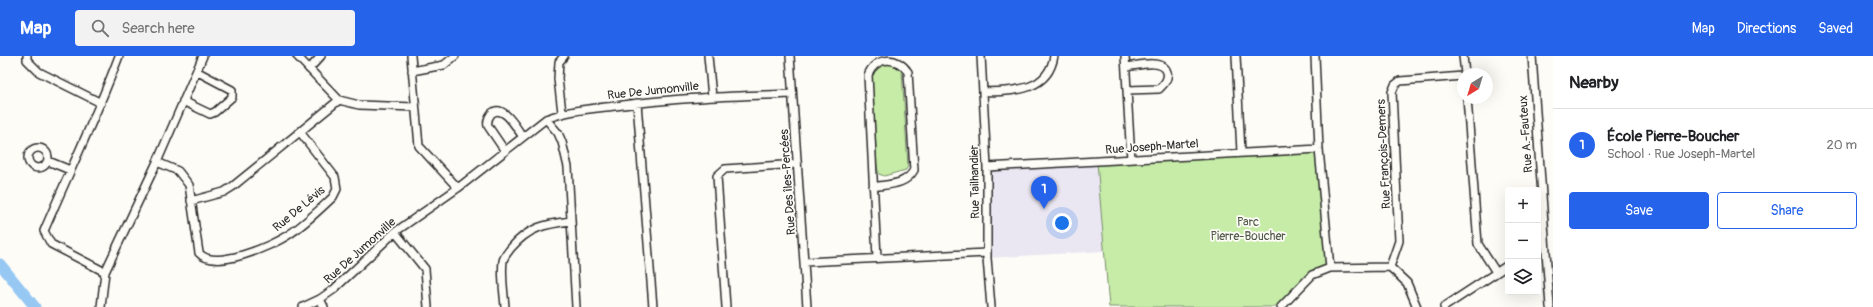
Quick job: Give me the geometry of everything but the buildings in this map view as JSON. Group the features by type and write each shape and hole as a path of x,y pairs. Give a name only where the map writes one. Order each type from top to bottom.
{"street":[{"path":"27,56 27,60 39,72 101,103"},
{"path":"105,272 51,244 44,231 101,103 119,56"},
{"path":"101,307 105,272 157,162 183,101 198,72 203,56"},
{"path":"297,56 339,100 359,105 416,107"},
{"path":"309,69 321,56"},
{"path":"411,56 419,146 458,188"},
{"path":"412,71 444,65 455,56"},
{"path":"562,112 558,79 559,62 564,56"},
{"path":"708,56 712,97"},
{"name":"Rue Des îles-Percées","path":"790,56 807,307"},
{"name":"Rue Tailhandier","path":"981,56 987,167 987,253 991,307"},
{"path":"983,92 1030,87 1047,75 1054,56"},
{"path":"1125,56 1131,159"},
{"path":"1236,56 1241,152"},
{"path":"1315,56 1319,149 1330,268"},
{"path":"1462,56 1463,68"},
{"name":"Rue A.-Fauteux","path":"1532,56 1540,223"},
{"path":"873,187 904,182 914,170 908,72 899,61 890,58 877,61 871,67 868,75 873,187 877,258"},
{"path":"1126,67 1160,65 1165,68 1168,74 1166,82 1159,88 1127,90"},
{"path":"183,101 210,114 215,112 232,97 232,90 198,72"},
{"name":"Rue François-Demers","path":"1390,267 1399,242 1392,92 1395,85 1400,81 1457,76"},
{"name":"Rue De Jumonville","path":"303,307 320,299 333,290 395,232 458,188 546,120 562,112 637,103 712,97 792,94"},
{"path":"191,201 228,189 339,100"},
{"path":"637,103 653,307"},
{"path":"1467,104 1478,244 1496,272"},
{"path":"506,151 488,126 487,122 490,115 495,111 501,111 506,114 523,137"},
{"path":"546,120 558,133 565,150 568,167 576,307"},
{"name":"Rue De Lévis","path":"157,162 178,171 183,175 189,184 199,253 203,258 209,260 234,258 274,243 289,235 333,197 337,189 335,177 300,132"},
{"name":"Rue Joseph-Martel","path":"987,167 1241,152 1319,149"},
{"path":"48,162 70,170"},
{"path":"726,307 717,176 725,169 798,164"},
{"path":"505,307 503,261 508,252 523,236 532,230 549,223 571,221"},
{"path":"395,232 426,269 428,307"},
{"name":"Rue A.-Fauteux","path":"1541,250 1550,307"},
{"path":"805,262 987,253"},
{"path":"1281,307 1312,275 1330,268 1390,267 1407,283 1417,307"},
{"path":"1444,307 1505,267"},
{"path":"320,299 324,307"}],"shaded area":[{"path":"1097,162 1105,251 987,258 987,167"}],"green space":[{"path":"889,63 902,71 908,166 906,170 884,176 879,174 877,167 872,79 874,72 878,68"},
{"name":"Parc Pierre-Boucher","path":"1319,149 1330,268 1312,275 1281,307 1109,307 1097,162"}],"waterway":[{"path":"0,264 35,307"}],"place":[{"name":"École Pierre-Boucher","path":"1044,209"}]}
